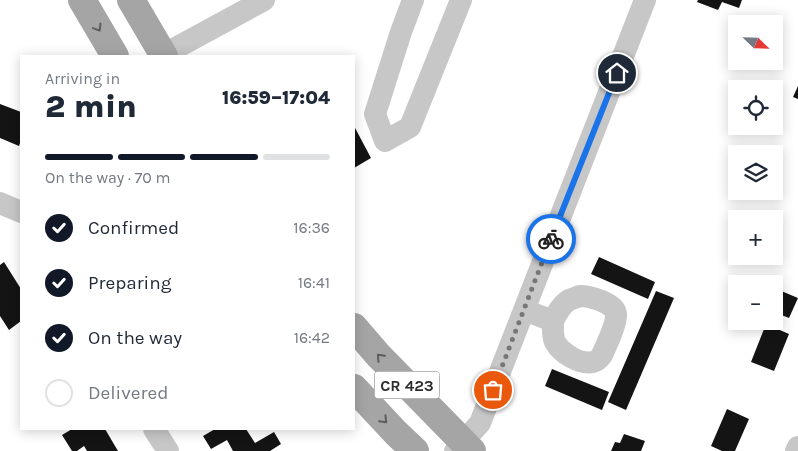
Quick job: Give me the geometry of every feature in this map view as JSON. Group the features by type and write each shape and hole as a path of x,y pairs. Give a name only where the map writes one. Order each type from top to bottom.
{"main road":[{"path":"82,0 114,55"},
{"path":"131,0 163,55"},
{"name":"CR 423","path":"355,328 463,448"},
{"name":"CR 423","path":"355,389 396,433 416,451"}],"street":[{"path":"166,55 264,0"},
{"path":"413,0 375,114 385,141 410,127 461,0"},
{"path":"463,448 480,423 645,0"},
{"path":"0,203 20,212"},
{"path":"524,310 553,322"},
{"path":"155,430 168,451"},
{"path":"796,451 798,447"}],"building":[{"path":"698,0 742,0 739,8 722,2 718,10 697,2"},
{"path":"798,86 798,99 793,97"},
{"path":"0,104 20,112 19,146 0,138"},
{"path":"355,128 371,158 355,167"},
{"path":"599,257 655,282 648,299 591,274"},
{"path":"4,262 20,287 20,322 9,330 0,316 0,265"},
{"path":"656,291 674,298 626,410 608,402"},
{"path":"783,292 798,298 789,318 783,316"},
{"path":"764,330 780,330 789,334 774,371 751,362"},
{"path":"552,369 609,392 602,410 545,386"},
{"path":"727,409 749,419 735,451 722,451 711,446"},
{"path":"70,430 106,430 118,451 87,451 84,446 77,451 72,451 62,435"},
{"path":"213,430 247,430 255,443 274,432 281,444 270,451 233,451 227,440 211,449 203,436"},
{"path":"624,434 645,441 641,451 611,451 615,442 620,443"}],"way so far":[{"path":"493,390 551,239"}],"route":[{"path":"551,239 617,73"}]}
